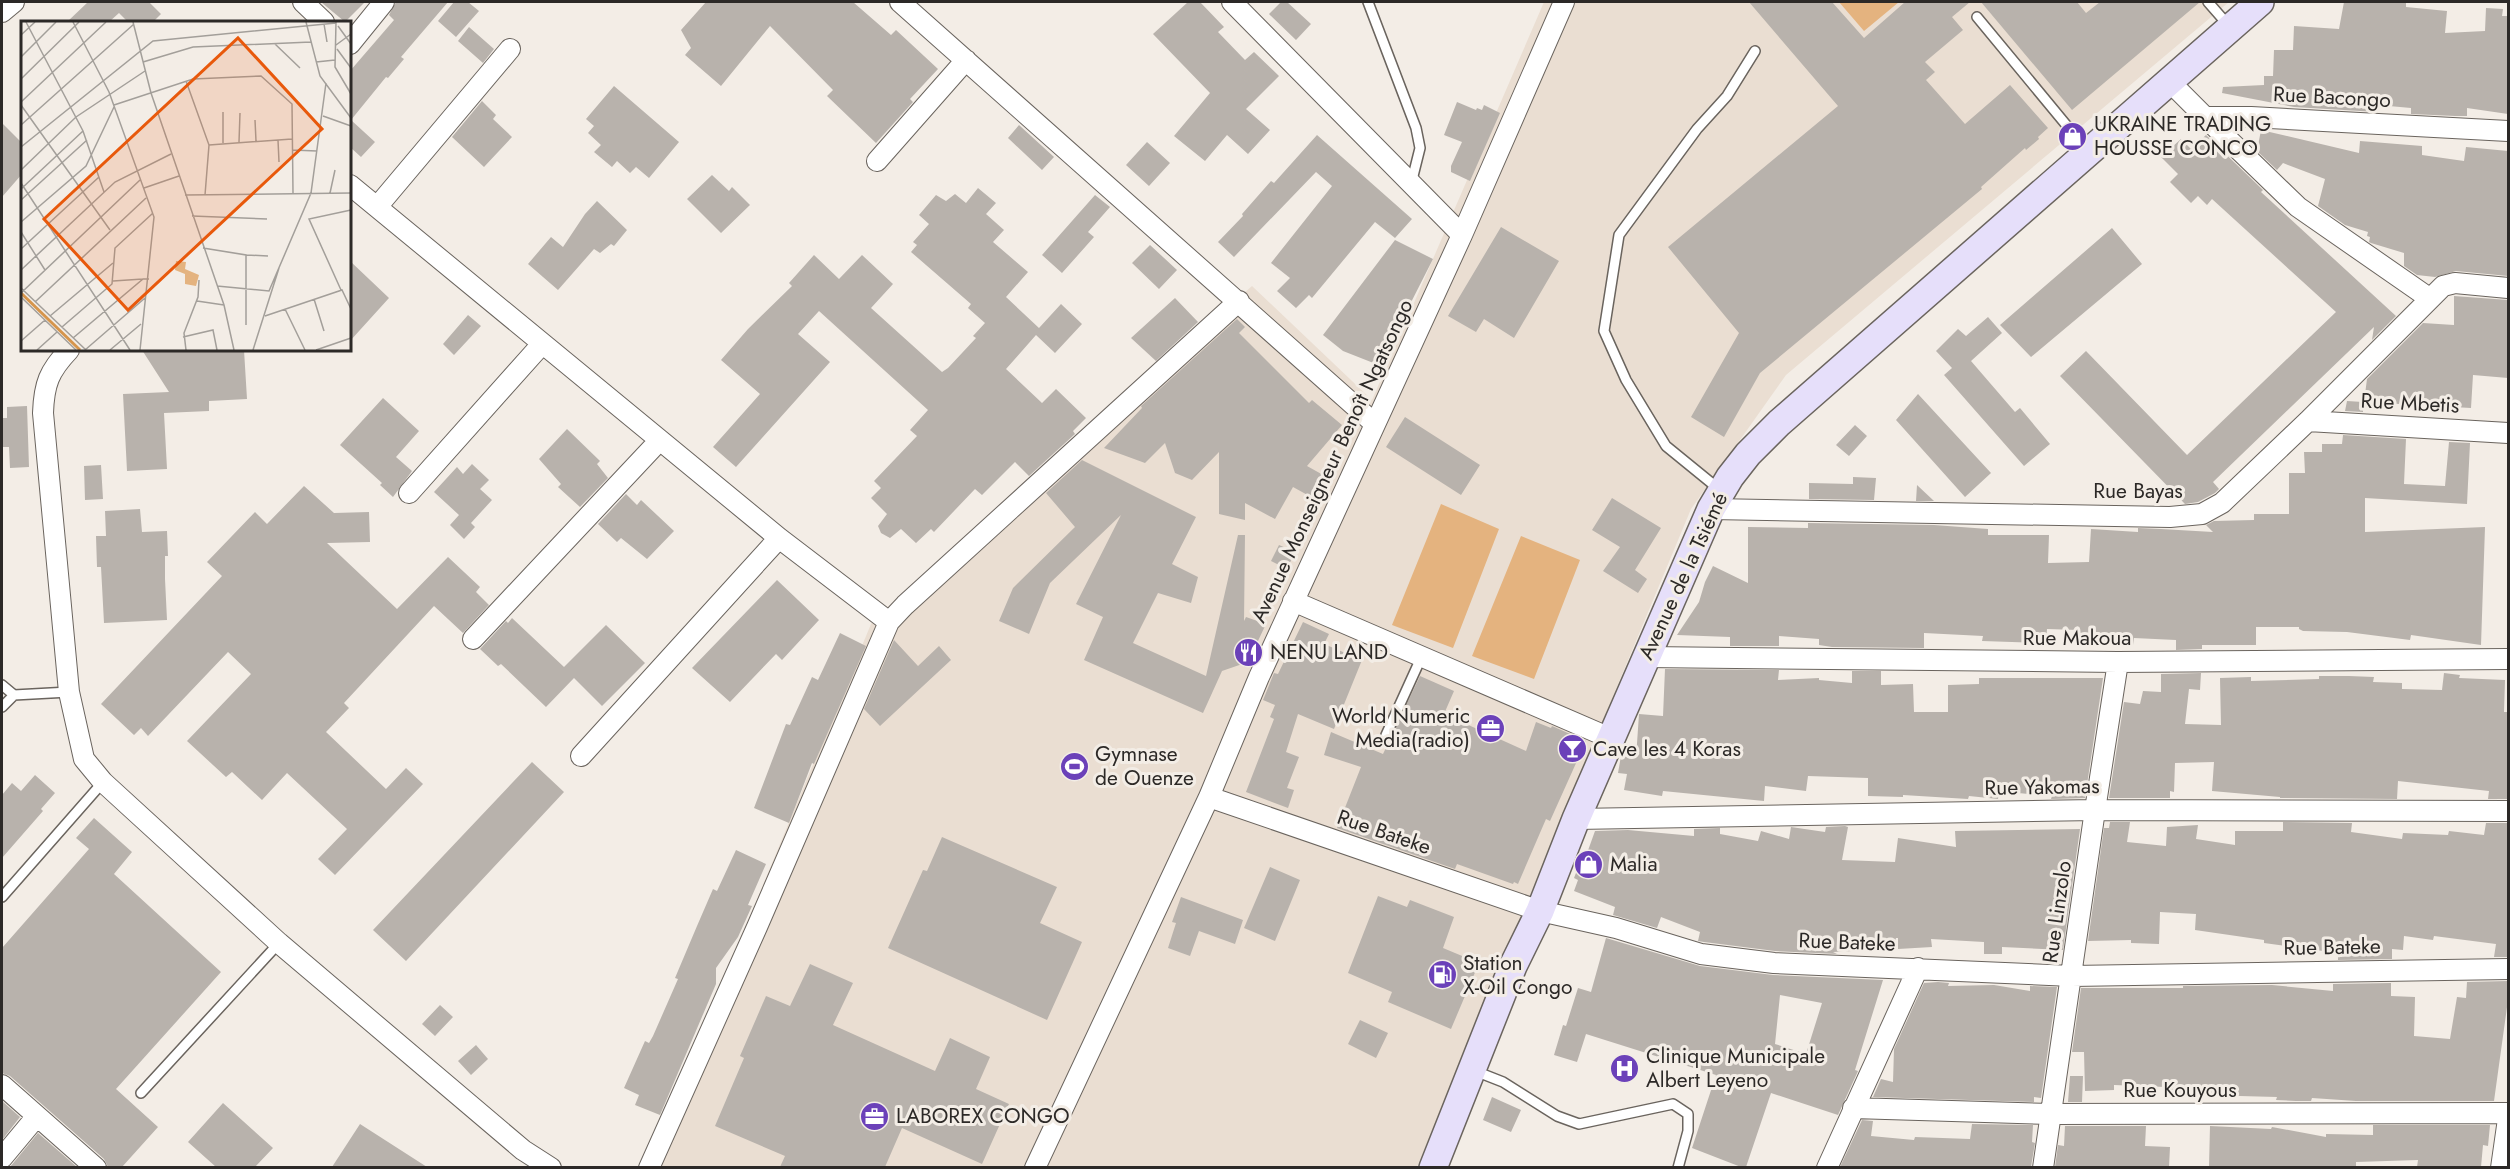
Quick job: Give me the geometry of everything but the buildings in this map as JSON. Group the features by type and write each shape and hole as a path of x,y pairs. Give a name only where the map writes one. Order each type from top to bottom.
{"main road":[{"name":"Avenue de la Tsiémé","path":"1433,1167 1513,966 1540,911 1610,738 1716,500 1748,454 1779,423 2260,2"}],"street":[{"path":"2,12 14,2"},
{"path":"303,2 323,21"},
{"path":"351,43 384,2"},
{"path":"900,2 1375,424"},
{"path":"1232,2 1462,236"},
{"name":"Avenue Monseigneur Benoît Ngatsongo","path":"1035,1167 1209,798 1293,601 1462,236 1564,2"},
{"path":"377,207 510,49"},
{"path":"878,161 966,60"},
{"path":"2169,81 2298,207 2428,298"},
{"name":"Rue Bacongo","path":"2205,117 2251,117 2508,131"},
{"path":"351,186 659,441 779,538 889,622"},
{"name":"Rue Bayas","path":"1716,500 2170,517 2202,514 2222,503 2308,421 2428,298 2443,286 2455,283 2508,288"},
{"path":"649,1167 753,938 889,622 1239,301"},
{"path":"409,493 542,344"},
{"path":"68,351 50,372 44,390 43,413 69,692 84,759 103,782 279,943 523,1150 551,1167"},
{"name":"Rue Mbetis","path":"2308,421 2508,433"},
{"path":"473,639 659,441"},
{"path":"581,756 779,538"},
{"path":"1293,601 1610,738"},
{"name":"Rue Makoua","path":"1646,657 2118,662 2508,659"},
{"name":"Rue Linzolo","path":"2043,1167 2118,662"},
{"name":"Rue Bateke","path":"1209,798 1540,911 1616,927 1701,954 1774,963 2072,976 2508,969"},
{"name":"Rue Yakomas","path":"1576,819 2095,810 2508,812"},
{"path":"1827,1167 1918,968"},
{"path":"2,1085 96,1167"},
{"name":"Rue Kouyous","path":"1853,1108 2050,1114 2508,1113"},
{"path":"2,1158 37,1116"},
{"path":"2501,1167 2508,1119"}],"lane":[{"path":"1368,2 1416,128 1420,148 1411,184"},
{"path":"2208,2 2230,28"},
{"path":"1977,17 2089,152"},
{"path":"1716,500 1666,446 1626,380 1604,331 1619,235 1697,129 1726,96 1755,51"},
{"path":"1386,735 1422,658"},
{"path":"2,685 14,695"},
{"path":"2,707 14,695 69,692"},
{"path":"2,897 103,782"},
{"path":"141,1093 279,943"},
{"path":"1472,1070 1503,1082 1557,1116 1579,1124 1673,1104 1688,1113 1688,1131 1678,1167"}],"shaded area":[{"path":"1544,2 2229,2 1786,375 1691,509 1417,1167 646,1168 871,624 1252,286 1372,400"},
{"path":"1839,2 1899,2 1864,31"},
{"path":"1441,504 1499,529 1453,648 1392,625"},
{"path":"1521,536 1580,560 1534,679 1472,656"}],"place":[{"name":"UKRAINE TRADING HOUSSE CONCO","path":"2073,136"},
{"name":"NENU LAND","path":"1249,652"},
{"name":"World Numeric Media(radio)","path":"1491,728"},
{"name":"Cave les 4 Koras","path":"1572,749"},
{"name":"Gymnase de Ouenze","path":"1074,766"},
{"name":"Malia","path":"1589,864"},
{"name":"Station X-Oil Congo","path":"1442,975"},
{"name":"Clinique Municipale Albert Leyeno","path":"1625,1068"},
{"name":"LABOREX CONGO","path":"875,1116"}]}
